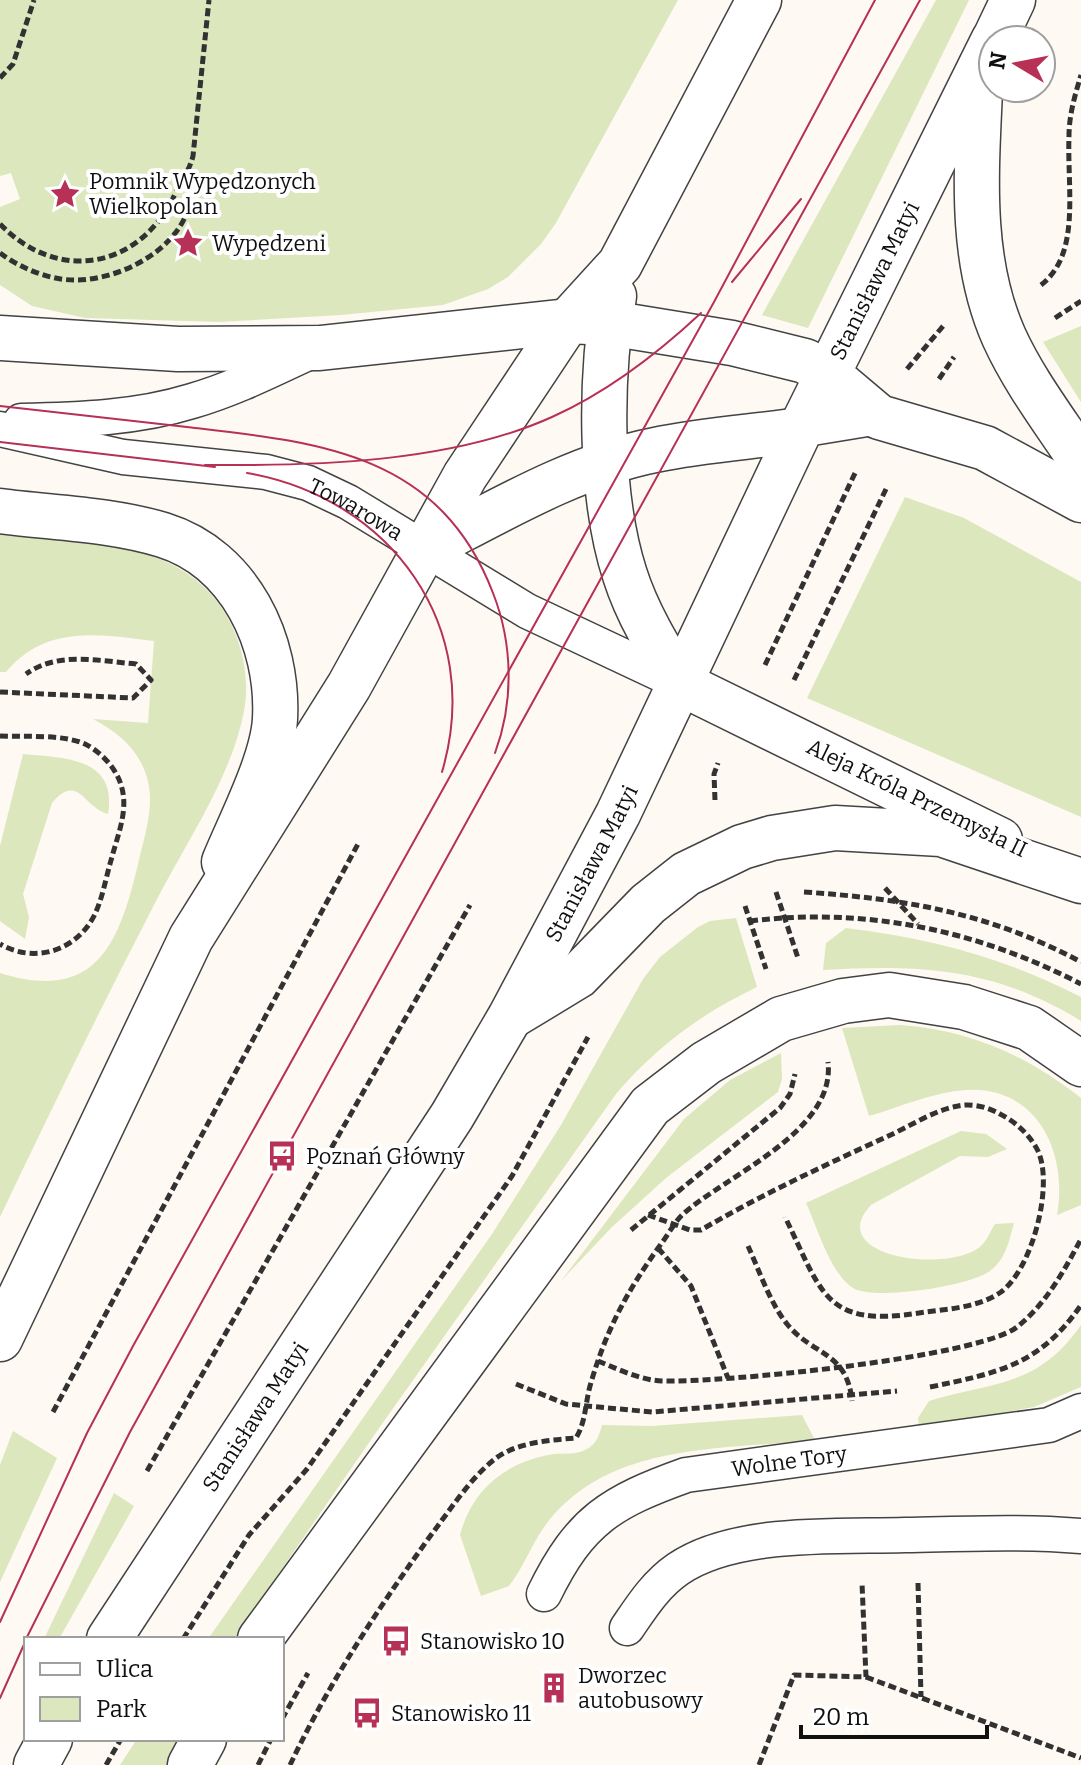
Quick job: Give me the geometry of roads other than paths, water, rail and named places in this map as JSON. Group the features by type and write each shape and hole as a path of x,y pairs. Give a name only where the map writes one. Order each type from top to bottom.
{"street":[{"path":"191,938 341,699 465,476 589,322 759,0"},
{"name":"Stanisława Matyi","path":"1001,24 1013,0"},
{"name":"Stanisława Matyi","path":"110,1637 452,1116 510,1017 618,814 800,430 977,73"},
{"path":"986,104 978,241 992,303 1025,377 1081,461"},
{"path":"589,322 611,516 625,575 654,640 680,683"},
{"path":"0,338 178,349 320,348 589,322 732,343 805,361 828,374 879,417 985,448 1081,500"},
{"path":"425,549 533,494 606,463 655,450 800,430"},
{"path":"0,511 125,526 165,536 204,554 239,591 260,624 271,662 275,721 256,786 191,938 0,1339"},
{"name":"Aleja Króla Przemysła II","path":"680,683 766,697 1081,880"},
{"path":"510,1017 578,976 648,904 686,874 742,847 772,838 835,828 941,834 1081,880"},
{"path":"261,1637 650,1106 706,1063 781,1019 843,1001 889,995 964,1007 1029,1028 1081,1064"},
{"path":"36,1765 49,1741"},
{"path":"190,1765 203,1741"}],"lane":[{"path":"0,422 78,420 156,410 245,382 320,348"},
{"path":"800,430 879,417"},
{"name":"Towarowa","path":"0,429 123,457 266,472 308,483 348,502 527,611 680,683"},
{"name":"Wolne Tory","path":"544,1594 563,1554 602,1514 637,1493 686,1475 1019,1430 1049,1425 1081,1411"},
{"path":"627,1628 651,1592 679,1568 728,1548 770,1541 875,1536 1039,1532 1081,1536"}],"tram line":[{"path":"0,1622 87,1433 133,1346 714,302 875,0"},
{"path":"27,1637 130,1432 920,0"},
{"path":"732,282 801,199"},
{"path":"205,465 382,459 470,444 512,432 573,407 612,384 649,358 701,313"},
{"path":"0,406 282,439 327,449 368,463 407,482 441,510 470,546 500,612 509,673 506,714 495,753"},
{"path":"0,442 215,467"},
{"path":"247,473 298,487 344,510 383,540 415,578 437,620 450,668 452,719 442,772"},
{"path":"0,1698 24,1644"}],"place":[{"name":"Pomnik Wypędzonych Wielkopolan","path":"65,194"},
{"name":"Wypędzeni","path":"188,243"},
{"name":"Poznań Główny","path":"282,1156"},
{"name":"Stanowisko 10","path":"396,1641"},
{"name":"Dworzec autobusowy","path":"554,1688"},
{"name":"Stanowisko 11","path":"367,1713"}]}
